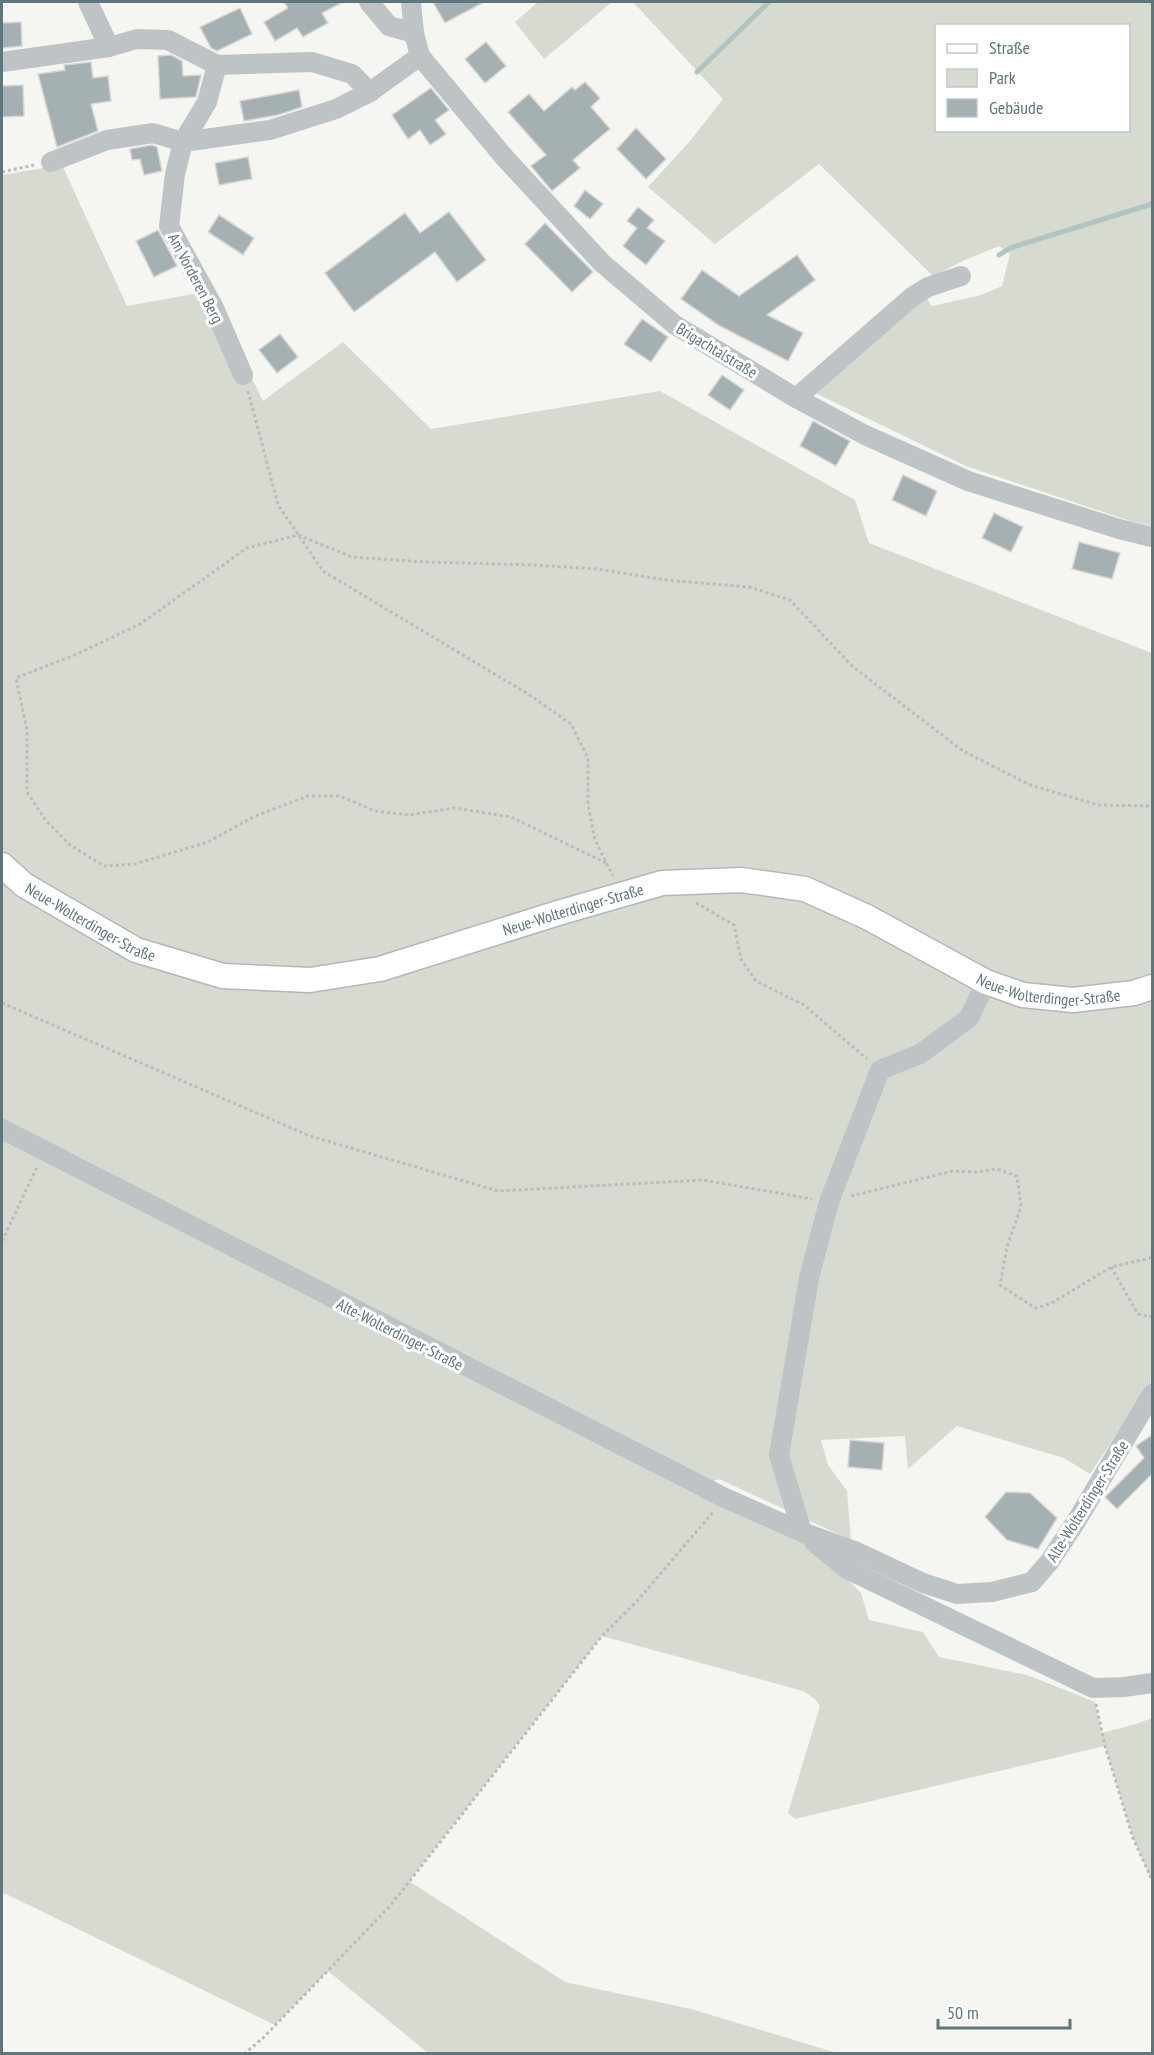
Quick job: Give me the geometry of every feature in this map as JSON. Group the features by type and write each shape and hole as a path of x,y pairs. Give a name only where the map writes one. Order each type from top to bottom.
{"main road":[{"name":"Neue-Wolterdinger-Straße","path":"2,865 24,885 136,950 223,976 310,980 380,969 662,883 741,880 805,889 867,917 987,982 1023,995 1073,999 1134,993 1152,987"}],"street":[{"path":"88,2 109,47"},
{"path":"369,2 389,26 414,33"},
{"name":"Brigachtalstraße","path":"411,2 414,33 420,56 505,158 602,263 675,325 796,398 865,435 968,481 1119,529 1152,537"},
{"path":"2,62 109,47 137,39 168,40 218,65 312,62 352,74 370,92"},
{"path":"51,162 107,140 153,133 183,142 270,130 336,109 370,92 420,56"},
{"name":"Am Vorderen Berg","path":"218,65 207,102 183,142 175,174 169,226 214,308 243,375"},
{"path":"796,398 912,297 928,287 961,276"},
{"path":"802,1532 779,1455 809,1278 829,1202 880,1070 920,1054 969,1018 987,982"},
{"name":"Alte-Wolterdinger-Straße","path":"2,1129 724,1498 802,1532 857,1552 923,1582 957,1594 992,1592 1032,1582 1050,1561 1066,1536 1152,1394"},
{"name":"Alte-Wolterdinger-Straße","path":"802,1532 847,1569 1093,1688 1152,1683"}],"path":[{"path":"2,172 51,162"},
{"path":"243,375 278,505 323,571 528,694 571,724 588,758 588,804 595,840 623,894"},
{"path":"606,863 511,818 455,808 409,815 375,812 340,796 308,796 253,817 208,842 135,864 104,866 70,845 46,821 27,792 27,730 16,678 77,654 140,624 247,548 298,536 352,556 426,562 597,569 666,580 749,587 790,600 852,666 963,752 1030,785 1098,805 1152,806"},
{"path":"693,901 734,925 741,959 756,981 804,1005 880,1070"},
{"path":"2,1003 310,1136 498,1191 703,1180 829,1202 952,1171 976,1172 997,1169 1017,1176 1021,1207 1006,1247 1000,1285 1035,1308 1050,1304 1111,1267 1150,1258 1152,1253"},
{"path":"2,1242 45,1150"},
{"path":"1111,1267 1138,1314 1152,1317"},
{"path":"244,2054 263,2038 390,1906 602,1636 638,1600 724,1498"},
{"path":"1095,1702 1133,1838 1152,1880"}],"green space":[{"path":"538,2 612,2 544,59 515,22"},
{"path":"633,2 1152,2 1152,526 1133,522 966,466 809,390 921,291 932,306 981,295 1002,286 1010,254 999,246 933,276 819,164 715,244 648,187 690,141 723,99"},
{"path":"62,165 127,306 210,291 263,401 343,342 431,429 660,391 855,500 869,543 1152,653 1152,1381 1090,1474 1064,1458 957,1426 908,1469 905,1436 821,1440 828,1465 847,1491 851,1540 719,1479 700,1486 802,1532 861,1593 869,1620 923,1632 939,1657 1027,1675 1095,1702 1102,1733 1152,1718 1152,1880 1133,1838 1105,1746 795,1819 788,1813 820,1706 815,1699 803,1691 602,1636 409,1881 565,1982 691,2009 837,2053 428,2053 328,1971 275,2025 2,1892 2,175"}],"building":[{"path":"284,2 343,2 322,13 328,23 303,37 297,28 275,41 264,22 288,8"},
{"path":"433,2 484,2 445,23"},
{"path":"240,8 252,34 217,51 211,48 200,27"},
{"path":"21,22 22,46 2,48 2,23"},
{"path":"486,42 506,66 485,83 465,59"},
{"path":"171,55 182,61 183,76 201,75 196,97 160,99 158,56"},
{"path":"91,62 93,78 108,76 111,101 91,104 98,131 57,147 38,74 65,70 64,65"},
{"path":"585,82 600,98 591,107 610,129 573,160 580,168 552,191 531,166 546,155 508,112 529,94 544,111 572,87 575,90"},
{"path":"23,85 24,116 2,117 2,86"},
{"path":"431,88 449,110 435,120 446,134 430,145 420,130 408,139 392,115"},
{"path":"299,90 302,107 278,115 244,121 240,101"},
{"path":"636,128 666,159 646,179 617,149"},
{"path":"152,145 157,147 162,171 144,175 140,159 132,160 130,149"},
{"path":"248,157 252,179 219,185 215,163"},
{"path":"585,190 603,204 590,219 574,206"},
{"path":"638,207 654,220 647,228 665,241 646,265 623,246 637,228 627,221"},
{"path":"449,212 486,260 457,282 435,252 354,312 325,273 405,213 420,233"},
{"path":"219,215 254,238 243,255 208,232"},
{"path":"545,223 593,272 572,292 525,244"},
{"path":"158,230 177,266 154,277 136,241"},
{"path":"797,255 815,280 767,315 803,333 788,361 720,326 681,299 702,270 739,296"},
{"path":"642,319 668,337 651,362 624,344"},
{"path":"280,334 298,357 277,373 259,350"},
{"path":"722,375 744,390 730,410 708,395"},
{"path":"813,421 850,441 836,466 800,446"},
{"path":"903,475 937,491 926,516 892,500"},
{"path":"994,513 1023,527 1011,552 982,538"},
{"path":"1079,542 1120,553 1112,579 1072,569"},
{"path":"1152,1435 1152,1474 1117,1509 1105,1497 1144,1458 1136,1446"},
{"path":"850,1440 884,1443 882,1470 848,1467"},
{"path":"1006,1492 1030,1493 1057,1518 1038,1549 1007,1540 985,1517"}],"waterway":[{"path":"697,72 769,2"},
{"path":"999,255 1010,248 1152,204"}]}
